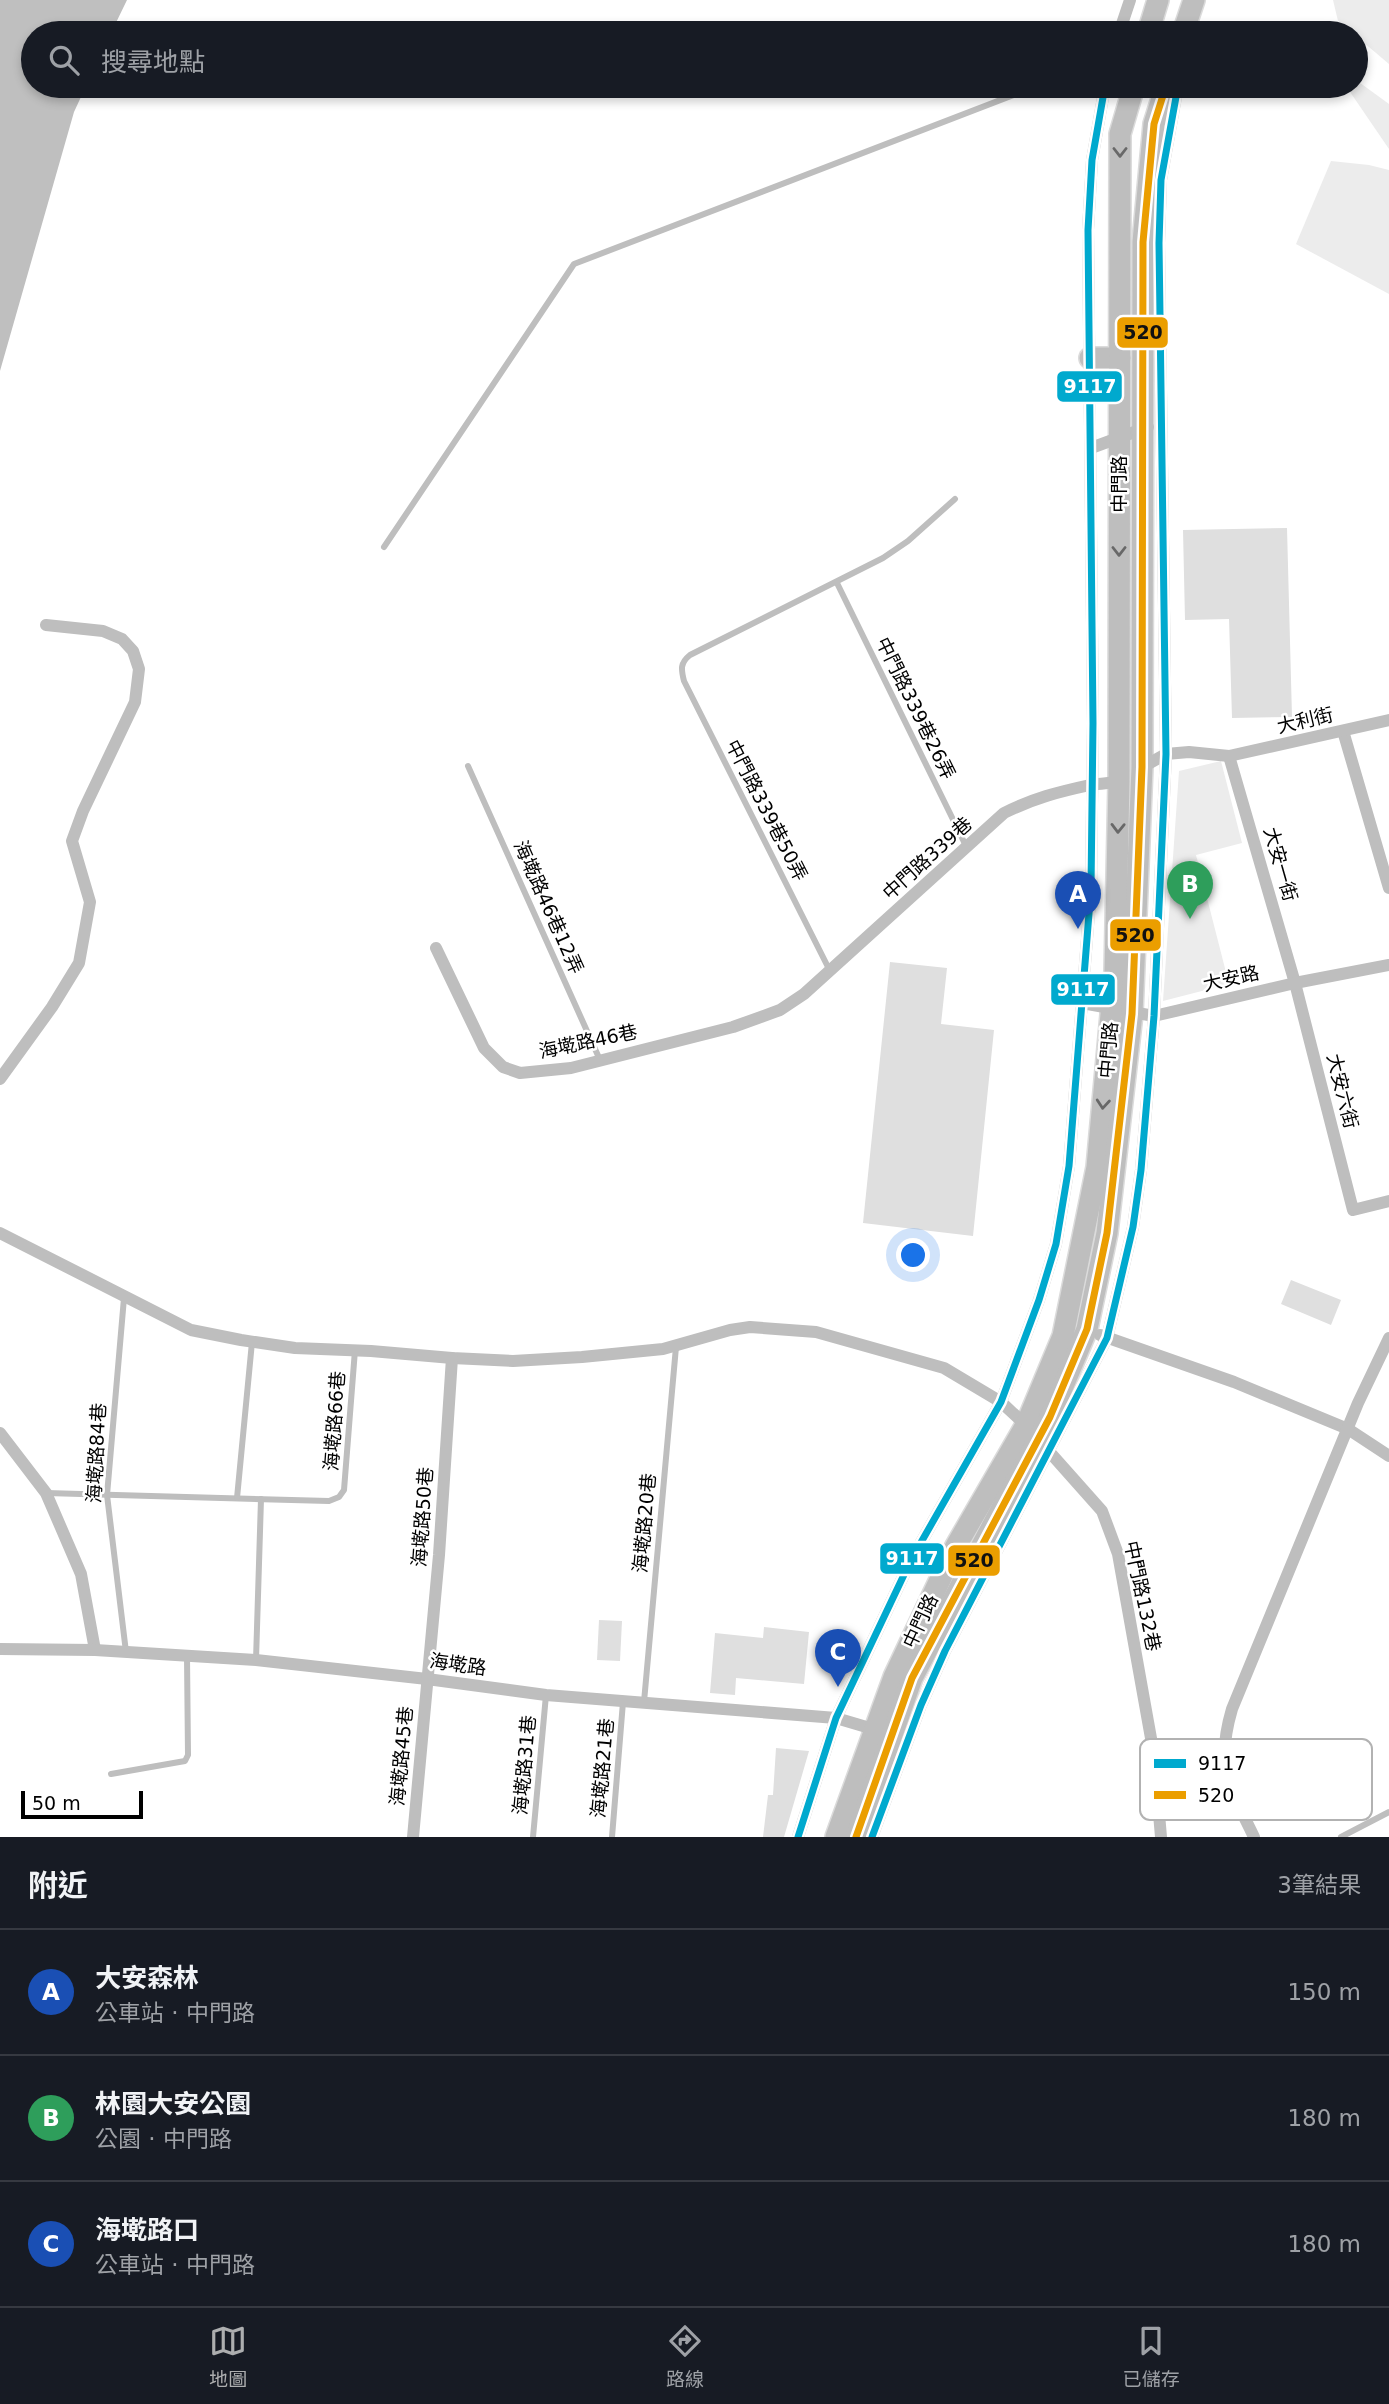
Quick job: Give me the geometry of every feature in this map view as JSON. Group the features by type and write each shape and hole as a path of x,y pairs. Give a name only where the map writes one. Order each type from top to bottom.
{"main road":[{"path":"1152,21 1158,0"},
{"path":"1187,21 1194,0"},
{"name":"中門路","path":"1038,1439 1063,1336 1097,1167 1122,1011 1115,971 1119,782 1120,134 1130,98"},
{"name":"中門路","path":"856,1837 891,1736 894,1677 956,1546 1038,1439 1050,1417 1087,1329 1107,1233 1142,767 1152,425 1143,242 1154,124 1162,98"},
{"path":"1090,358 1120,358"},
{"name":"中門路","path":"836,1837 891,1736"}],"street":[{"path":"1123,21 1130,0"},
{"path":"1196,21 1203,0"},
{"name":"中門路","path":"799,1837 836,1718 911,1560 1001,1402 1040,1300 1056,1244 1069,1166 1091,888 1088,230 1092,160 1103,98"},
{"name":"中門路","path":"872,1837 891,1736 945,1651 1038,1439 1107,1338 1133,1227 1141,1170 1154,1016 1166,754 1152,425 1161,180 1176,98"},
{"path":"1091,448 1152,425"},
{"path":"0,1079 52,1007 79,963 90,902 72,841 83,811 135,702 139,669 133,651 122,639 103,631 46,625"},
{"name":"大利街","path":"1166,754 1189,752 1229,756 1389,720"},
{"path":"1343,731 1389,888"},
{"name":"中門路339巷","path":"733,1027 780,1010 804,994 1004,813 1032,798 1119,782 1166,754"},
{"name":"大安一街","path":"1229,756 1295,983"},
{"name":"海墘路46巷","path":"436,948 484,1048 503,1067 520,1073 571,1068 733,1027"},
{"name":"大安路","path":"1082,1003 1154,1016 1295,983 1389,965"},
{"name":"大安六街","path":"1295,983 1353,1210 1389,1200"},
{"name":"中門路132巷","path":"0,1233 191,1330 252,1342 295,1348 513,1361 663,1349 750,1327 816,1332 944,1368 1001,1402 1102,1511 1118,1555 1151,1739"},
{"path":"1087,1329 1234,1382 1348,1429 1389,1456"},
{"path":"1224,1739 1232,1709 1348,1429 1389,1338"},
{"name":"海墘路50巷","path":"427,1679 439,1555 452,1359"},
{"path":"0,1433 46,1493 81,1574 95,1650"},
{"name":"海墘路","path":"0,1649 95,1650 256,1660 547,1695 836,1718 891,1736"},
{"name":"海墘路45巷","path":"414,1837 427,1679"},
{"path":"1246,1820 1254,1837"}],"lane":[{"path":"384,547 574,264 1006,98"},
{"path":"837,583 908,541 955,499"},
{"name":"中門路339巷50弄","path":"830,971 684,681 681,669 682,661 690,655 837,583"},
{"name":"中門路339巷26弄","path":"837,583 967,848"},
{"name":"海墘路46巷12弄","path":"468,766 600,1060"},
{"name":"海墘路84巷","path":"125,1296 107,1495 126,1653"},
{"path":"237,1498 252,1342"},
{"name":"海墘路20巷","path":"644,1704 676,1346"},
{"name":"海墘路66巷","path":"46,1493 328,1501 339,1497 344,1490 355,1350"},
{"path":"256,1660 261,1499"},
{"path":"111,1774 185,1761 188,1755 187,1657"},
{"name":"海墘路31巷","path":"533,1837 547,1695"},
{"name":"海墘路21巷","path":"612,1837 623,1702"},
{"path":"1341,1837 1389,1812"}],"shaded area":[{"path":"0,0 127,0 117,21 21,21 21,98 80,98 74,112 0,371"},
{"path":"1333,0 1389,0 1389,64 1368,46 1368,21 1338,21"},
{"path":"1368,89 1389,104 1389,149 1354,98 1368,98"},
{"path":"1331,161 1389,170 1389,294 1296,244"},
{"path":"1221,761 1242,843 1196,855 1229,984 1163,1001 1179,771"}],"building":[{"path":"1287,528 1292,717 1232,718 1229,619 1185,620 1183,530"},
{"path":"890,962 947,968 941,1024 994,1030 973,1236 863,1223"},
{"path":"1291,1280 1341,1300 1331,1325 1281,1304"},
{"path":"599,1620 622,1621 620,1661 597,1660"},
{"path":"764,1627 809,1632 804,1684 736,1678 735,1695 710,1693 715,1633 763,1638"},
{"path":"776,1748 809,1751 784,1837 763,1837 768,1795 773,1795"}],"transit line":[{"name":"9117","path":"798,1837 836,1718 911,1560 1001,1402 1039,1300 1056,1244 1069,1166 1091,888 1093,723 1088,230 1092,160 1103,98"},
{"name":"520","path":"856,1837 912,1678 1050,1417 1087,1329 1107,1233 1132,1014 1142,767 1143,242 1154,124 1162,98"},
{"name":"9117","path":"872,1837 921,1705 945,1651 1107,1338 1133,1227 1141,1170 1154,1016 1166,754 1159,243 1161,180 1176,98"}],"place":[{"name":"林園大安公園","path":"1190,919"},
{"name":"大安森林","path":"1078,929"},
{"name":"海墘路口","path":"838,1687"}]}
